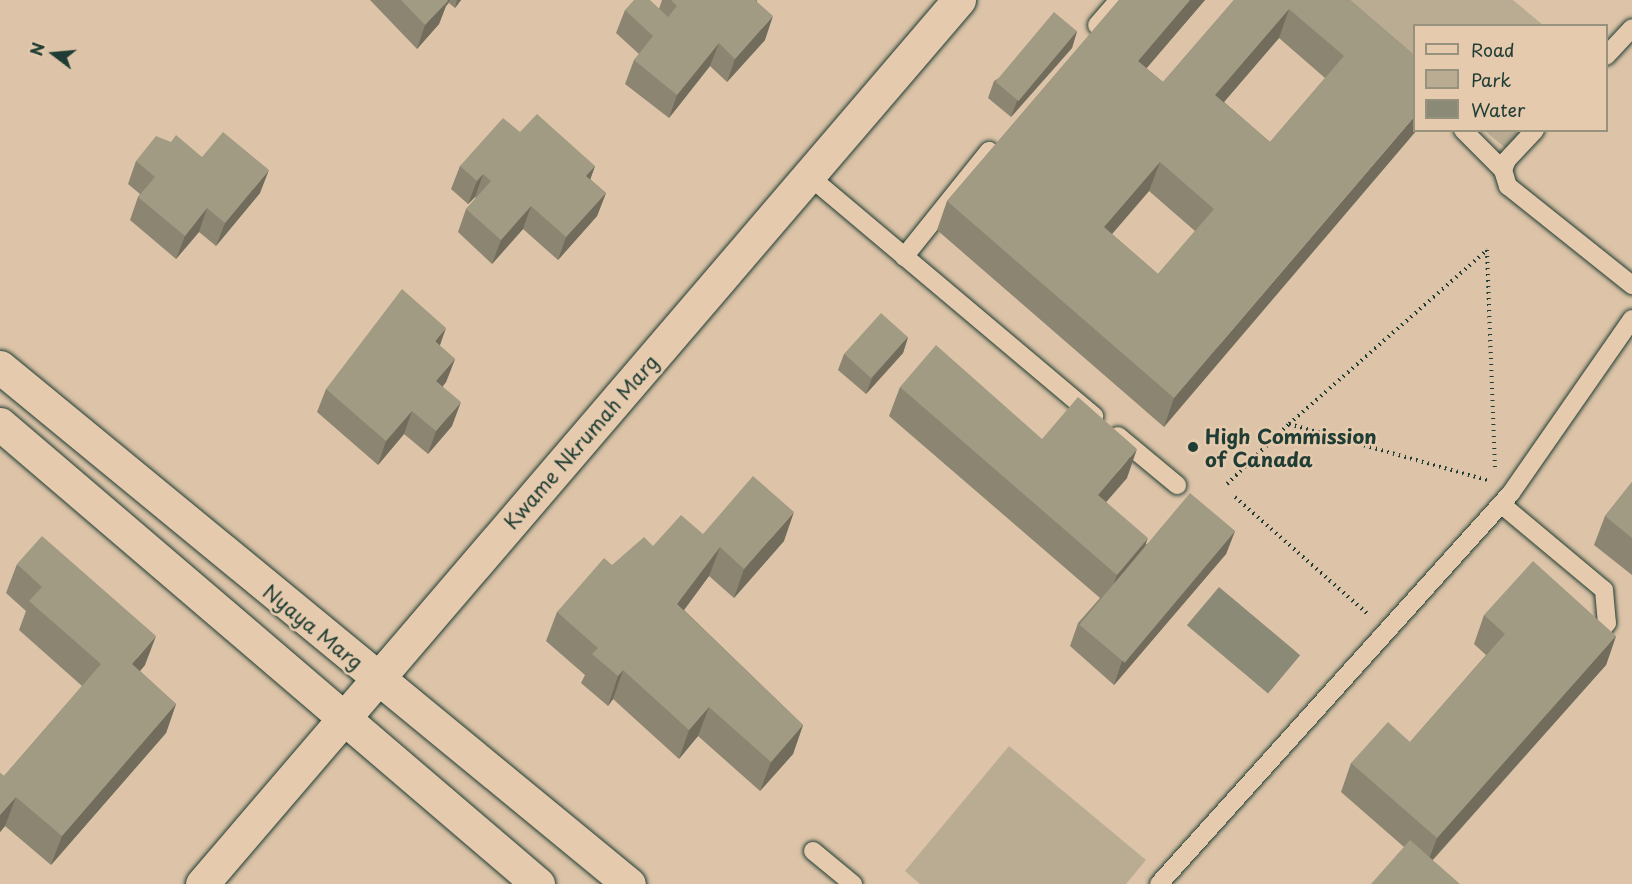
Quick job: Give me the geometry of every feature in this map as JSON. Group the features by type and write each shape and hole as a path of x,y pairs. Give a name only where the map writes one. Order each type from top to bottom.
{"street":[{"name":"Kwame Nkrumah Marg","path":"202,884 339,719 378,679 959,0"},
{"name":"Nyaya Marg","path":"0,367 629,884"},
{"path":"0,424 339,719 538,884"}],"lane":[{"path":"1097,26 1119,0"},
{"path":"1608,54 1632,28"},
{"path":"1465,132 1503,170 1508,186 1632,285"},
{"path":"1503,170 1533,132"},
{"path":"904,257 989,151"},
{"path":"809,176 1177,485"},
{"path":"1159,884 1390,633 1502,504 1632,319"},
{"path":"1502,504 1604,590 1607,623 1593,641"},
{"path":"813,851 853,884"}],"path":[{"path":"1227,484 1289,424 1487,250 1495,483 1289,424"},
{"path":"1235,497 1390,633"}],"green space":[{"path":"1333,0 1513,0 1542,24 1413,24 1413,69"},
{"path":"1486,132 1524,132 1508,150"},
{"path":"1009,746 1146,860 1126,884 920,884 905,871"}],"water":[{"path":"1219,587 1300,655 1268,693 1187,625"}],"building":[{"path":"401,0 447,0 448,1 425,25"},
{"path":"634,0 650,0 668,17 677,6 671,0 755,0 773,16 735,59 719,43 677,95 634,60 653,36 625,10"},
{"path":"1119,0 1190,0 1138,61 1163,82 1234,0 1350,0 1413,54 1413,118 1174,398 947,201","holes":["1289,9 1344,56 1270,142 1215,95","1160,162 1214,209 1158,274 1104,227"]},
{"path":"1054,12 1077,31 1018,101 996,82"},
{"path":"537,114 595,166 586,176 606,193 566,237 531,206 501,240 466,209 491,181 483,174 477,181 460,166 503,118 520,132"},
{"path":"223,132 269,170 225,223 207,208 185,236 138,197 155,177 136,161 156,136 171,142 176,135 202,157"},
{"path":"402,289 446,328 435,341 455,359 436,381 461,402 436,431 412,411 386,441 326,389"},
{"path":"881,313 908,337 871,378 844,354"},
{"path":"936,345 1042,439 1078,397 1137,449 1098,495 1148,538 1117,575 900,387"},
{"path":"753,476 794,512 744,569 720,547 677,604 803,725 771,762 709,707 689,730 623,670 618,676 592,654 598,648 557,612 604,558 612,565 644,537 653,546 681,515 703,534"},
{"path":"1632,482 1632,538 1605,516"},
{"path":"1190,493 1235,531 1125,663 1079,625"},
{"path":"42,536 156,636 132,664 176,704 62,836 16,797 0,815 0,773 4,776 101,664 29,601 42,587 17,564"},
{"path":"1533,561 1616,636 1437,838 1351,763 1388,722 1410,742 1505,634 1484,615"},
{"path":"1410,840 1460,884 1371,884"}],"place":[{"name":"High Commission of Canada","path":"1193,447"}]}
